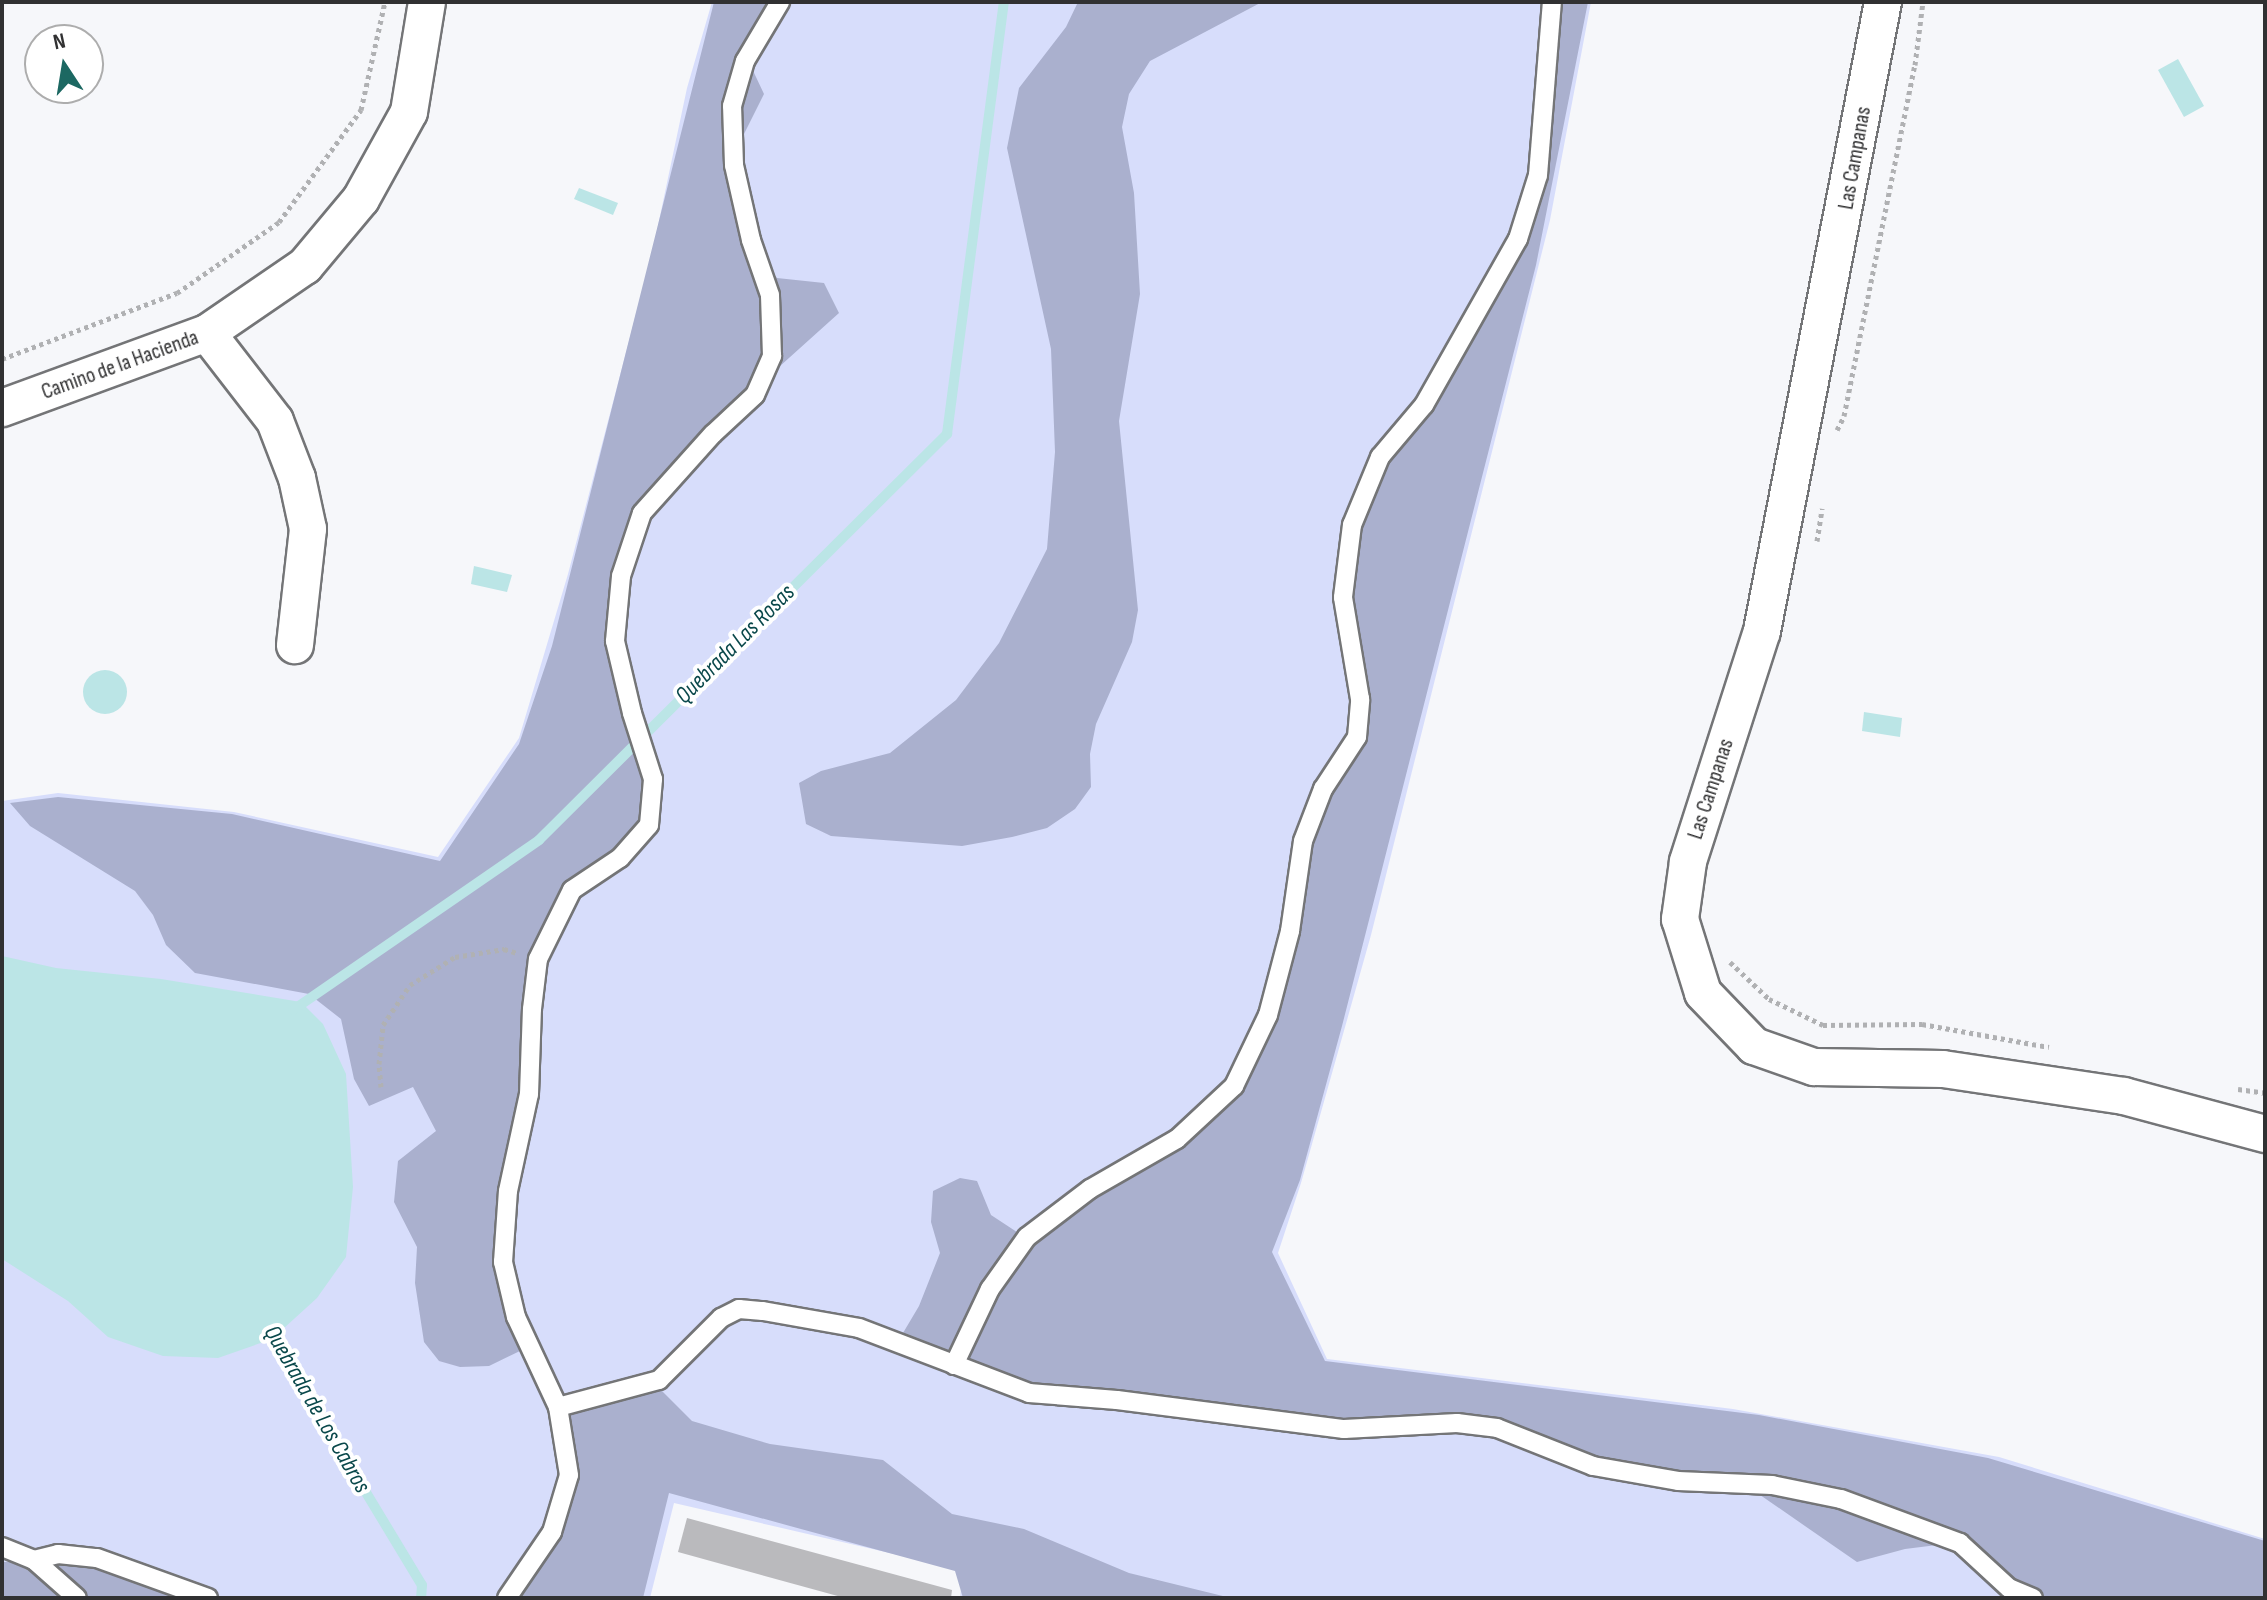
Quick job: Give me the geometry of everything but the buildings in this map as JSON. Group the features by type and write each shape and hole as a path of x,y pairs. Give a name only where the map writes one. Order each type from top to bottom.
{"street":[{"name":"Camino de la Hacienda","path":"2,408 207,333 305,266 361,199 409,112 427,2"},
{"name":"Las Campanas","path":"1883,2 1762,631 1688,862 1680,919 1703,993 1754,1046 1814,1067 1959,1071 2124,1096 2265,1134"},
{"path":"207,333 275,421 297,478 308,529 295,645"}],"lane":[{"path":"507,1598 552,1532 569,1475 558,1407 516,1317 503,1262 508,1191 529,1094 532,1009 538,959 572,890 620,858 649,825 653,779 632,713 615,641 621,576 642,513 713,434 755,395 772,356 770,295 751,240 734,165 732,106 745,61 780,2"},
{"path":"954,1365 990,1289 1027,1237 1090,1189 1177,1139 1234,1086 1268,1015 1290,931 1303,841 1323,789 1357,737 1360,699 1343,597 1352,525 1380,457 1424,405 1518,239 1538,175 1552,2"},
{"path":"558,1407 659,1380 721,1318 739,1309 859,1328 1029,1393 1117,1400 1344,1429 1457,1423 1497,1428 1593,1466 1678,1481 1772,1485 1841,1499 1960,1543 2009,1588 2033,1598"},
{"path":"2,1547 34,1560 77,1598"},
{"path":"34,1560 58,1554 97,1558 208,1598"}],"path":[{"path":"2,359 177,293 279,222 361,110 385,2"},
{"path":"1832,441 1844,416 1915,65 1923,2"},
{"path":"1814,550 1823,520 1822,493"},
{"path":"1725,948 1730,962 1769,999 1823,1025 1922,1024 2061,1050"},
{"path":"381,1087 379,1064 383,1025 410,985 455,957 504,949 538,959"},
{"path":"2224,1086 2265,1093"}],"shaded area":[{"path":"712,2 1591,2 1550,220 1371,935 1301,1183 1278,1253 1327,1359 1733,1409 1999,1457 2265,1539 2265,1598 960,1598 963,1570 674,1503 650,1598 2,1598 2,801 58,793 234,812 438,857 519,738 568,574 653,249 687,88"},
{"path":"714,2 776,2 747,58 764,94 728,166 745,242 777,278 824,283 839,313 751,392 638,510 610,641 648,780 644,823 617,854 568,887 534,958 524,1093 503,1191 522,1350 489,1366 460,1367 439,1361 424,1342 415,1283 417,1247 394,1202 398,1161 436,1131 413,1087 369,1106 354,1079 341,1019 309,994 195,973 166,945 153,915 135,891 30,826 10,803 58,797 232,814 440,861 519,744 552,646"},
{"path":"1078,2 1262,2 1150,61 1129,94 1122,127 1134,193 1140,294 1119,421 1138,610 1132,642 1096,724 1090,754 1091,787 1075,809 1047,828 1012,837 962,846 831,836 806,824 799,783 821,771 890,753 956,700 999,643 1047,549 1055,452 1051,349 1007,148 1019,88 1066,27"},
{"path":"1558,2 1588,2 1536,265 1342,1026 1300,1180 1272,1252 1325,1361 1759,1415 1988,1458 2265,1541 2265,1598 2039,1598 2011,1586 1961,1542 1905,1549 1857,1562 1737,1479 1594,1465 1497,1426 1344,1427 1030,1391 955,1363 903,1333 919,1306 940,1253 931,1222 933,1191 960,1178 977,1181 991,1215 1032,1242 1240,1089 1309,842 1329,791 1363,739 1349,597 1358,526 1385,460 1429,409 1524,241"},
{"path":"2178,59 2204,106 2184,117 2158,70"},
{"path":"579,188 618,203 613,215 574,199"},
{"path":"474,566 512,575 507,592 471,584"},
{"path":"105,670 120,677 127,692 120,707 105,714 90,707 83,692 90,677"},
{"path":"1864,712 1902,718 1900,737 1862,731"},
{"path":"2,956 56,968 161,979 301,1002 323,1024 346,1074 353,1187 346,1257 317,1298 272,1339 218,1358 163,1356 108,1337 68,1301 2,1259"},
{"path":"660,1389 692,1421 770,1444 883,1460 952,1514 1024,1529 1129,1573 1231,1598 963,1598 955,1571 669,1493 643,1598 518,1598 558,1542 574,1474 564,1415"},
{"path":"2,1562 72,1562 120,1574 180,1598 2,1598"}],"waterway":[{"name":"Quebrada Las Rosas","path":"293,1010 539,840 947,434 1004,2"},
{"name":"Quebrada de Los Cabros","path":"268,1330 422,1585 421,1598"}]}
